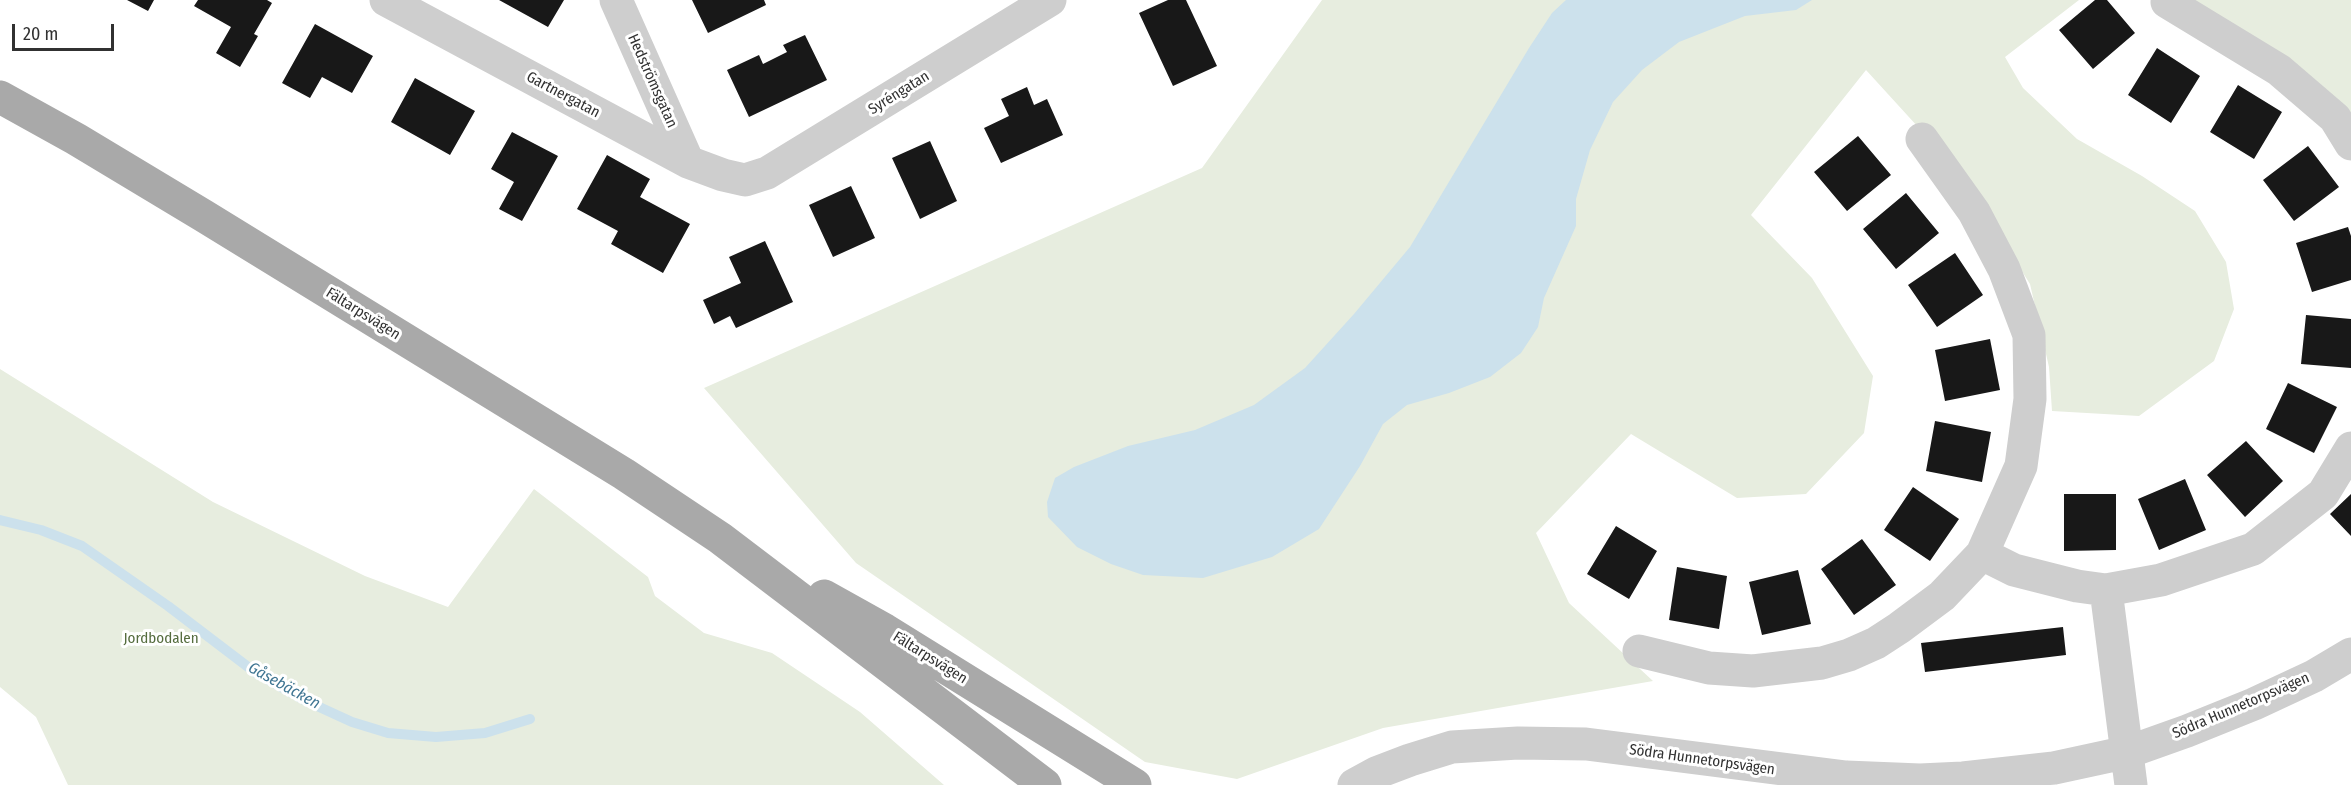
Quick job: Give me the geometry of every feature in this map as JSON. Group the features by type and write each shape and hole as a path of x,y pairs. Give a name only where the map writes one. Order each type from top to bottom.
{"main road":[{"name":"Fältarpsvägen","path":"0,97 76,139 204,216 624,474 720,538 1045,785"},
{"name":"Fältarpsvägen","path":"720,538 885,630 1135,785"}],"street":[{"name":"Gartnergatan","path":"386,0 688,162 723,175 745,180"},
{"name":"Hedströmsgatan","path":"616,0 688,162"},
{"name":"Syréngatan","path":"745,180 767,173 1050,0"},
{"path":"2167,2 2279,70 2335,118 2351,144"},
{"path":"1639,651 1671,660 1720,669 1753,671 1822,663 1849,655 1876,643 1899,628 1942,596 1982,554 2021,466 2030,399 2029,335 2004,269 1974,212 1922,139"},
{"path":"1982,554 2014,570 2077,586 2106,590 2161,580 2253,549 2323,494 2351,448"},
{"path":"2106,590 2131,785"},
{"name":"Södra Hunnetorpsvägen","path":"1354,785 1376,773 1452,747 1518,743 1587,744 1846,777 1920,780 1963,778 2054,768 2128,752 2254,704 2314,676 2351,654"}],"green space":[{"path":"1322,0 2079,0 2005,57 2023,88 2077,139 2142,176 2195,211 2226,262 2234,309 2214,361 2139,416 2052,411 2049,367 2030,284 1960,173 1866,70 1751,215 1812,278 1873,376 1864,433 1806,494 1737,498 1631,434 1536,533 1569,603 1653,681 1383,728 1237,779 1145,762 856,563 704,388 1202,168"},
{"path":"2191,0 2351,0 2351,121"},
{"name":"Jordbodalen","path":"0,369 213,502 365,576 448,607 534,489 648,577 655,596 704,633 772,653 860,712 944,785 68,785 36,717 0,687"}],"water":[{"path":"1566,0 1812,0 1796,10 1745,16 1679,42 1642,70 1613,102 1590,150 1576,199 1576,226 1544,298 1538,327 1521,353 1490,377 1449,393 1407,405 1383,424 1360,466 1319,529 1272,557 1203,578 1143,575 1111,564 1077,547 1048,517 1047,502 1055,478 1074,467 1128,446 1195,430 1254,405 1305,368 1410,247 1529,48 1552,13"}],"building":[{"path":"127,0 154,0 148,11"},
{"path":"198,0 267,0 272,3 254,34 258,36 240,67 216,53 231,27 194,6"},
{"path":"499,0 564,0 548,27"},
{"path":"692,0 764,0 766,5 708,33"},
{"path":"1168,0 1186,0 1217,66 1173,86 1139,13"},
{"path":"2095,0 2107,0 2135,33 2093,69 2059,30"},
{"path":"315,24 373,56 352,93 322,77 310,98 282,83"},
{"path":"805,35 827,80 749,117 727,70 759,55 763,64 787,52 783,45"},
{"path":"2157,48 2200,76 2171,123 2128,95"},
{"path":"415,78 475,111 450,155 391,122"},
{"path":"2238,85 2282,112 2254,159 2210,132"},
{"path":"1027,87 1034,105 1047,99 1063,135 1001,163 984,128 1009,116 1001,99"},
{"path":"512,132 558,156 522,221 499,209 514,182 491,169"},
{"path":"1858,136 1891,175 1847,211 1814,172"},
{"path":"930,141 957,201 920,219 892,158"},
{"path":"2308,146 2339,187 2294,221 2263,180"},
{"path":"607,155 650,179 640,197 690,224 663,273 611,244 618,231 577,209"},
{"path":"851,186 875,238 833,257 809,205"},
{"path":"1906,193 1939,233 1896,269 1863,229"},
{"path":"2348,227 2351,236 2351,280 2312,292 2296,243"},
{"path":"765,241 793,302 736,328 730,316 714,324 703,300 741,283 729,257"},
{"path":"1955,253 1983,295 1937,327 1908,285"},
{"path":"2306,315 2351,319 2351,368 2301,364"},
{"path":"1990,339 2000,390 1945,401 1935,350"},
{"path":"2288,383 2337,407 2314,453 2266,429"},
{"path":"1935,421 1991,432 1982,482 1926,471"},
{"path":"2246,441 2283,481 2245,517 2207,475"},
{"path":"2185,479 2206,530 2159,550 2138,499"},
{"path":"1913,487 1959,519 1930,561 1884,530"},
{"path":"2064,494 2116,494 2116,550 2064,551"},
{"path":"2351,494 2351,536 2330,514"},
{"path":"1616,526 1657,551 1629,599 1587,574"},
{"path":"1862,539 1896,585 1854,615 1821,569"},
{"path":"1677,567 1727,576 1719,629 1669,620"},
{"path":"1798,570 1811,624 1762,635 1749,582"},
{"path":"2063,627 2066,655 1925,672 1921,643"}],"waterway":[{"name":"Gåsebäcken","path":"0,520 41,530 82,546 168,606 256,673 304,700 352,722 388,733 436,737 485,733 530,719"}]}
